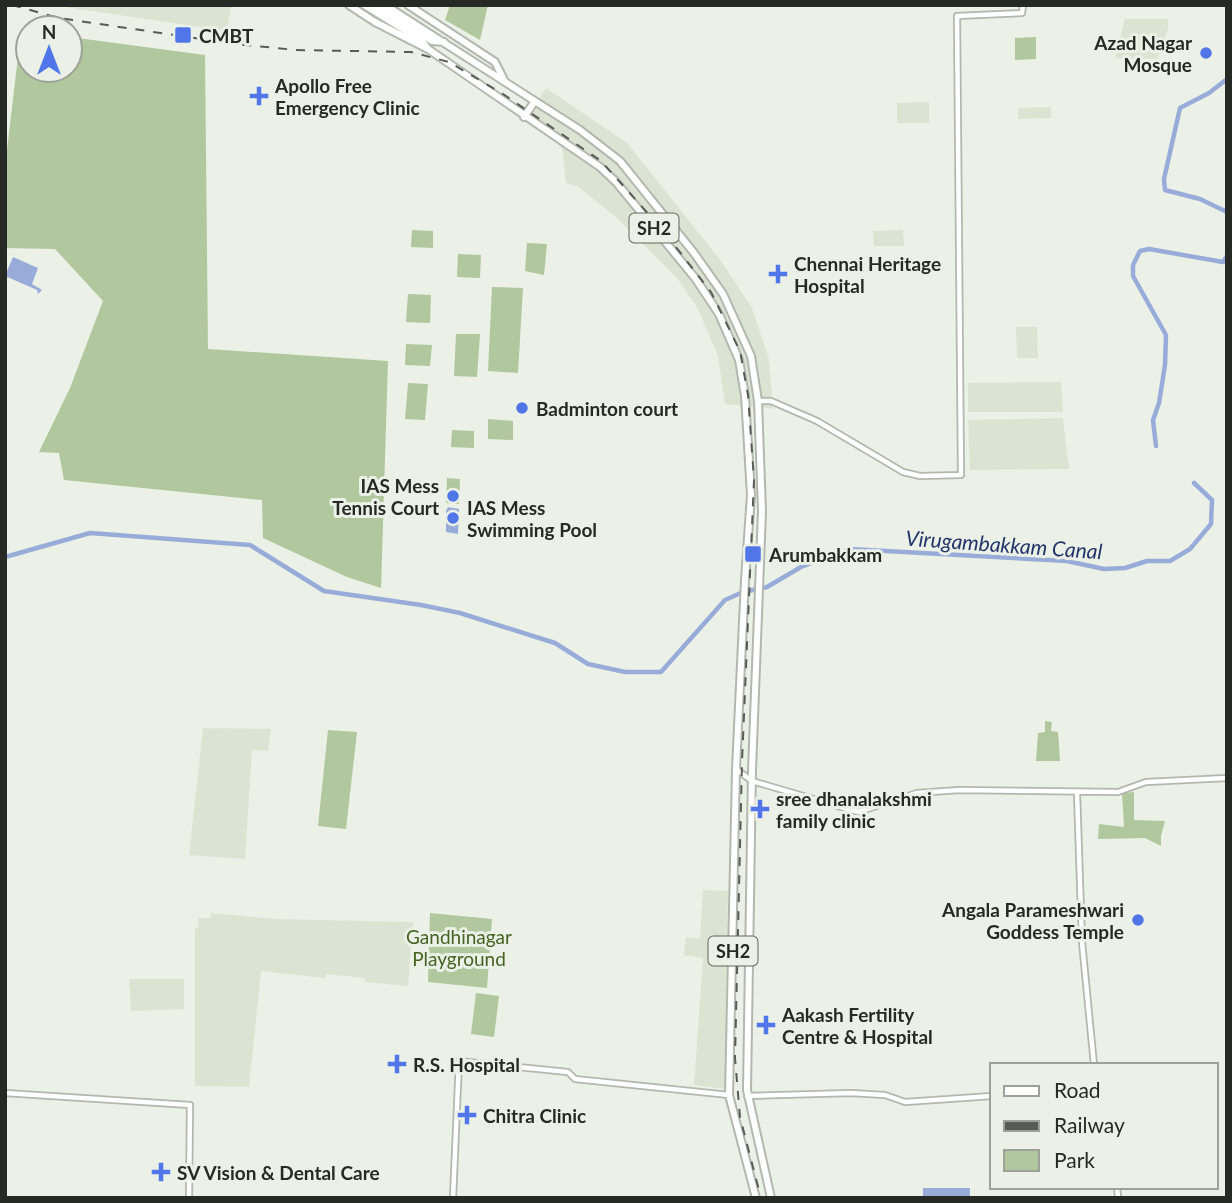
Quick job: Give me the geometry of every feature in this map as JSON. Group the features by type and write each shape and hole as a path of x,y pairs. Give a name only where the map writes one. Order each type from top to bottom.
{"main road":[{"name":"SH2","path":"349,5 375,22 428,49 600,167 616,182 695,278 719,314 739,360 745,396 751,495 736,769 729,1095 756,1198"},
{"path":"364,5 422,41 428,49"},
{"path":"374,5 432,41 444,43"},
{"name":"SH2","path":"385,5 580,130 620,161 694,253 732,310 751,356 758,401 762,496 752,781 747,1096 771,1198"},
{"path":"408,5 495,62 505,81"},
{"path":"524,117 535,101"},
{"path":"746,569 761,569"},
{"path":"732,959 748,960"}],"street":[{"path":"758,401 771,401 817,421 903,472 920,476 961,475 957,16 1022,13 1023,5"},
{"path":"736,769 752,781 858,812 917,793 1016,790 1118,792 1146,782 1227,778"},
{"path":"1077,793 1082,942 1094,1063"},
{"path":"453,1198 459,1061 568,1072 575,1079 729,1095"},
{"path":"5,1093 190,1105 189,1198"},
{"path":"747,1096 852,1093 885,1095 905,1102 990,1096"}],"shaded area":[{"path":"52,5 231,5 227,31"},
{"path":"1125,19 1168,19 1168,29 1157,59 1115,58"},
{"path":"546,88 627,143 721,261 752,308 769,359 773,409 725,404 718,356 697,307 677,278 617,218 577,186 566,183 560,144 529,122"},
{"path":"929,102 929,123 897,123 897,103"},
{"path":"1051,107 1051,118 1018,119 1018,108"},
{"path":"903,230 904,246 874,246 873,231"},
{"path":"1016,327 1037,327 1038,358 1017,358"},
{"path":"1061,382 1063,412 968,412 968,383"},
{"path":"1063,418 1069,469 970,470 968,420"},
{"path":"203,728 271,729 268,751 252,750 245,859 189,855"},
{"path":"703,890 728,891 725,1089 694,1085 703,958 684,955 686,937 700,939"},
{"path":"211,913 276,919 413,922 408,986 365,982 365,978 326,974 325,978 261,971 249,1087 195,1086 195,929 198,928 198,918 211,918"},
{"path":"129,979 184,979 184,1009 131,1011"}],"green space":[{"path":"450,5 488,5 480,40 445,20"},
{"path":"1036,37 1036,59 1015,60 1015,38"},
{"path":"84,39 205,55 208,349 388,361 381,588 347,577 263,538 262,500 64,480 59,453 39,452 70,388 103,301 55,249 5,248 5,167 15,84 84,84"},
{"path":"412,230 433,231 433,248 411,247"},
{"path":"527,243 547,244 544,275 525,271"},
{"path":"458,254 481,255 480,278 457,277"},
{"path":"492,287 523,288 518,373 488,371"},
{"path":"408,294 431,295 430,323 406,322"},
{"path":"456,334 480,334 477,377 454,376"},
{"path":"406,344 432,345 430,366 405,365"},
{"path":"408,383 428,384 425,420 405,419"},
{"path":"488,419 513,421 513,440 488,439"},
{"path":"452,430 474,431 474,448 451,447"},
{"name":"IAS Mess Tennis Court","path":"447,478 460,479 459,504 446,503"},
{"path":"1045,721 1052,722 1051,731 1058,732 1060,761 1036,761 1038,733 1045,732"},
{"path":"328,730 357,732 346,829 318,826"},
{"path":"1134,792 1134,820 1165,821 1161,846 1145,838 1098,839 1099,824 1124,827 1122,793"},
{"name":"Gandhinagar Playground","path":"430,913 492,919 487,988 428,982"},
{"path":"476,993 499,996 494,1037 471,1034"}],"water":[{"path":"13,257 38,268 32,284 42,290 38,294 37,290 5,276"},
{"name":"IAS Mess Swimming Pool","path":"448,507 459,509 458,534 446,532"},
{"path":"923,1188 970,1188 970,1198 923,1198"}],"waterway":[{"name":"Virugambakkam Canal","path":"1227,79 1209,93 1180,108 1164,179 1165,190 1200,199 1227,212"},
{"name":"Virugambakkam Canal","path":"1156,446 1153,420 1159,403 1165,365 1166,335 1133,276 1133,265 1140,251 1149,249 1223,262 1227,256"},
{"name":"Virugambakkam Canal","path":"5,557 90,533 250,545 324,591 460,613 555,643 588,664 625,672 661,672 725,600 743,592 767,587 801,567 849,549 1067,561 1104,569 1125,568 1147,561 1170,561 1190,549 1211,524 1212,500 1194,483"}],"railway":[{"path":"12,5 59,18 235,44 296,50 411,52 449,62 503,94 601,161 661,228 711,292 740,351 748,395 754,480 742,762 735,1058 740,1117 761,1198"}],"place":[{"name":"CMBT","path":"183,35"},
{"name":"Azad Nagar Mosque","path":"1206,53"},
{"name":"Apollo Free Emergency Clinic","path":"259,96"},
{"name":"Chennai Heritage Hospital","path":"778,274"},
{"name":"Badminton court","path":"522,408"},
{"name":"IAS Mess Tennis Court","path":"453,496"},
{"name":"IAS Mess Swimming Pool","path":"453,518"},
{"name":"Arumbakkam","path":"753,554"},
{"name":"sree dhanalakshmi family clinic","path":"760,809"},
{"name":"Angala Parameshwari Goddess Temple","path":"1138,920"},
{"name":"Aakash Fertility Centre & Hospital","path":"766,1025"},
{"name":"R.S. Hospital","path":"397,1064"},
{"name":"Chitra Clinic","path":"467,1115"},
{"name":"SV Vision & Dental Care","path":"161,1172"}]}
